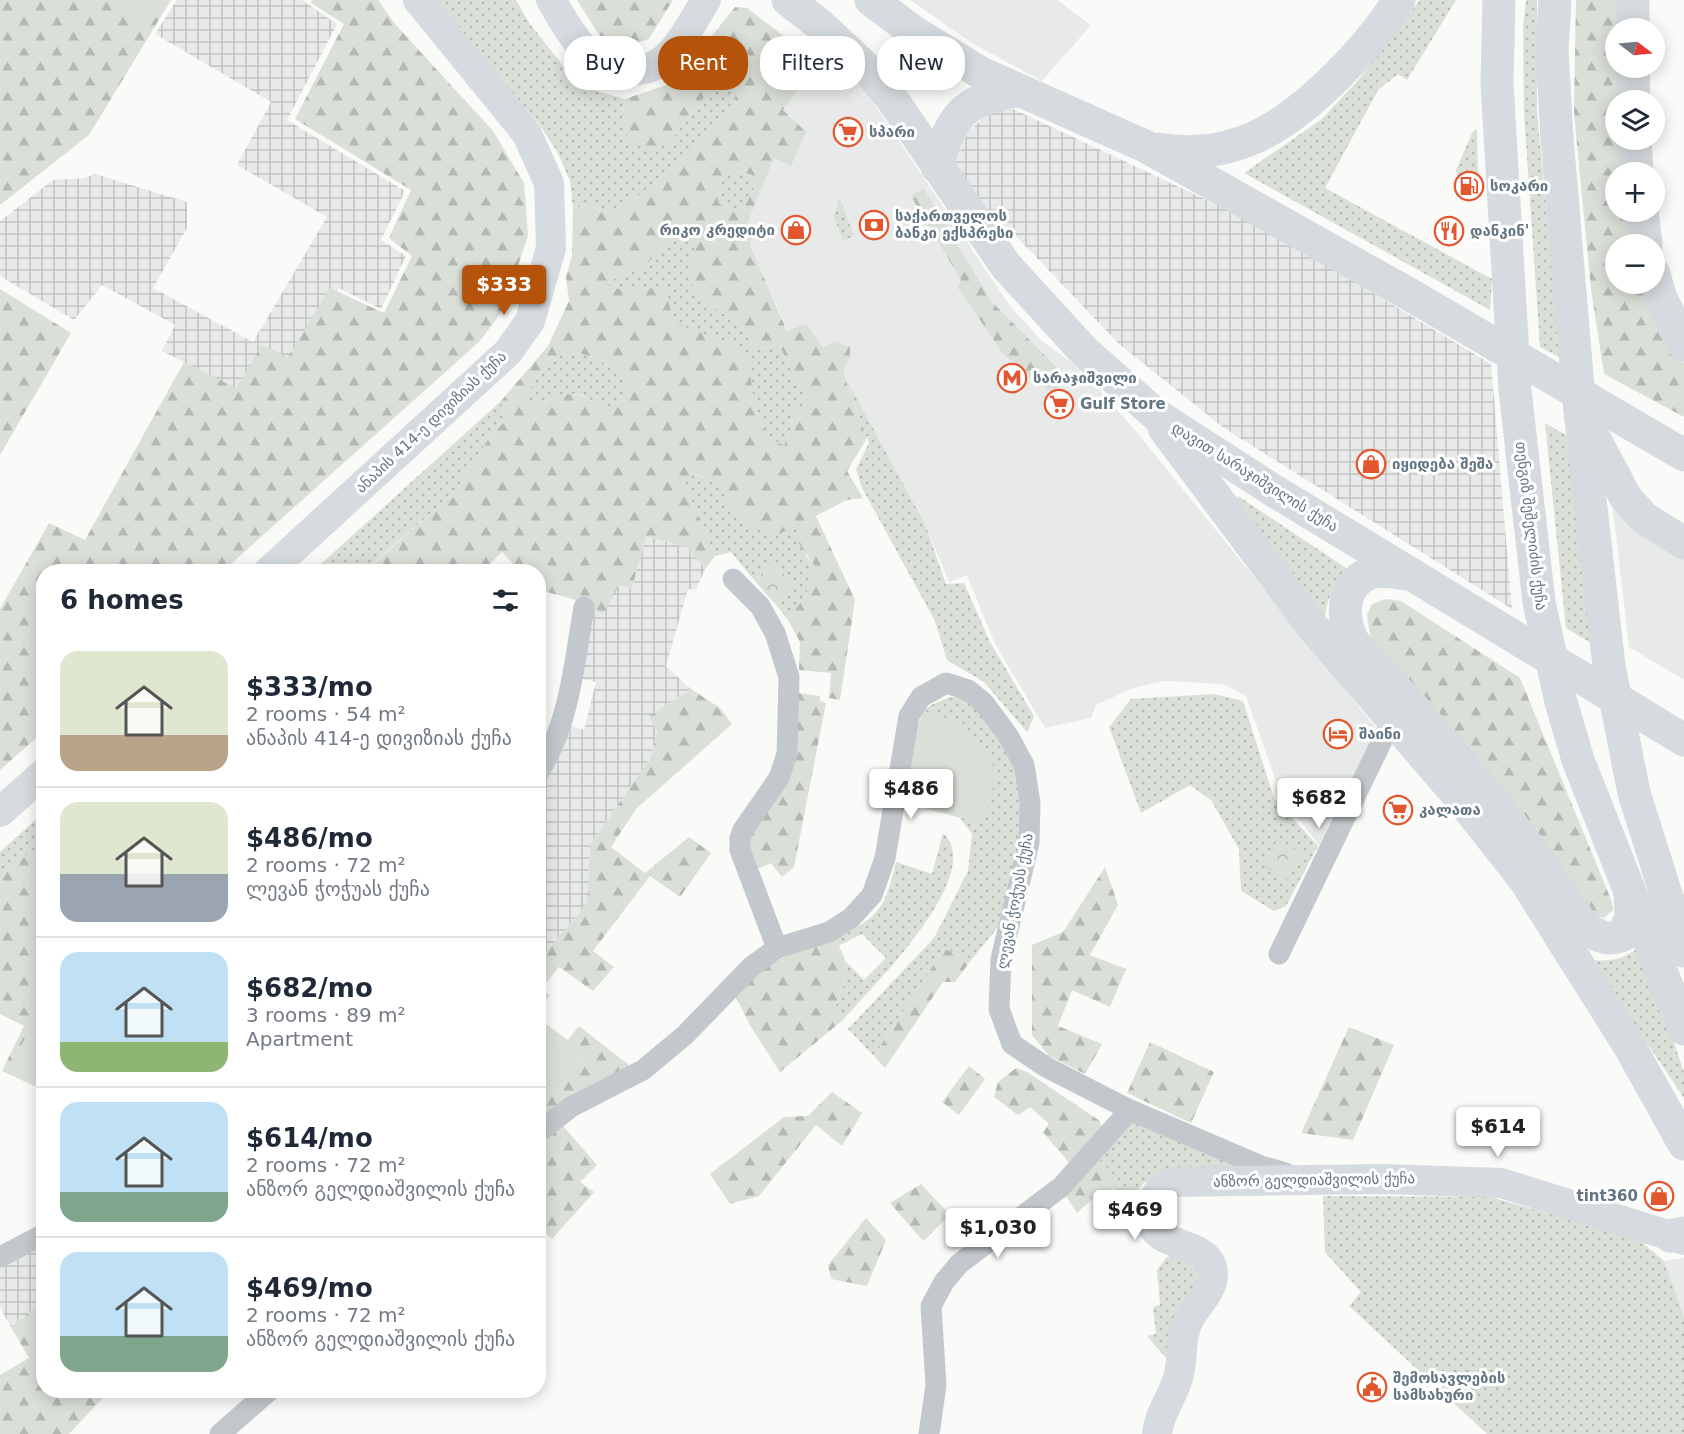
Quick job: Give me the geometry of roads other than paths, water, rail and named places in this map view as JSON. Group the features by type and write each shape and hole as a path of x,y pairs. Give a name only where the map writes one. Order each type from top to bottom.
{"main road":[{"name":"ანაპის 414-ე დივიზიას ქუჩა","path":"277,564 508,352 530,321 551,248 549,183 527,134 418,0"},
{"path":"551,0 586,53 613,70 642,71 666,58 687,32 706,0"},
{"name":"დავით სარაჯიშვილის ქუჩა","path":"788,0 819,24 868,70 892,99 1006,266 1083,350 1155,414 1684,740"},
{"path":"1147,147 1178,152 1204,152 1232,146 1265,134 1320,94 1353,60 1399,0"},
{"name":"თენგიზ შეშელიძის ქუჩა","path":"1499,0 1497,83 1514,379 1539,602 1561,702 1578,760 1684,1029"},
{"path":"1555,0 1552,51 1557,138 1580,411 1609,666 1620,729 1644,830 1684,951"},
{"path":"1633,0 1633,18"},
{"path":"878,2 949,55 1016,91 1147,147 1407,294 1684,455"},
{"path":"937,166 950,127 958,115 982,98 1016,91"},
{"path":"1659,294 1684,345"},
{"path":"1580,411 1626,498 1644,518 1684,543"},
{"path":"1155,414 1312,626 1462,800 1525,880 1624,1037 1684,1144"},
{"path":"1419,578 1375,573 1360,579 1352,586 1344,610 1344,623 1353,643 1484,788 1533,851 1580,922 1590,931 1606,938 1623,935 1631,918 1630,891"},
{"path":"0,812 36,780"},
{"name":"ანზორ გელდიაშვილის ქუჩა","path":"1156,1434 1160,1418 1178,1379 1184,1331 1206,1297 1212,1283 1213,1269 1209,1259 1200,1252 1169,1241 1158,1233 1151,1223 1150,1212 1153,1199 1160,1188 1172,1182 1310,1179 1501,1183 1680,1236"}],"street":[{"path":"733,579 760,606 775,633 789,677 788,754 780,778 740,838 740,850 777,948"},
{"path":"546,761 554,749 562,726 584,607"},
{"name":"ლევან ჭოჭუას ქუჩა","path":"546,1127 572,1107 643,1070 685,1035 751,967 777,948 829,932 851,918 872,895 885,858 909,716 921,696 936,686 946,683 957,684 984,703 1010,736 1024,765 1030,803 1029,843 1001,958 999,1009 1012,1044 1046,1067 1130,1110 1262,1166 1310,1179"},
{"path":"1279,954 1392,720"},
{"path":"929,1434 936,1385 931,1306 944,1282 959,1264 1061,1187 1130,1110"},
{"path":"0,1257 36,1238"},
{"path":"220,1434 261,1398"}],"place":[{"name":"სპარი","path":"848,132"},
{"name":"სოკარი","path":"1469,186"},
{"name":"საქართველოს ბანკი ექსპრესი","path":"874,225"},
{"name":"რიკო კრედიტი","path":"796,230"},
{"name":"დანკინ'","path":"1449,231"},
{"name":"სარაჯიშვილი","path":"1012,378"},
{"name":"Gulf Store","path":"1059,404"},
{"name":"იყიდება შეშა","path":"1371,464"},
{"name":"შაინი","path":"1338,734"},
{"name":"კალათა","path":"1398,810"},
{"name":"tint360","path":"1659,1196"},
{"name":"შემოსავლების სამსახური","path":"1372,1387"}]}
